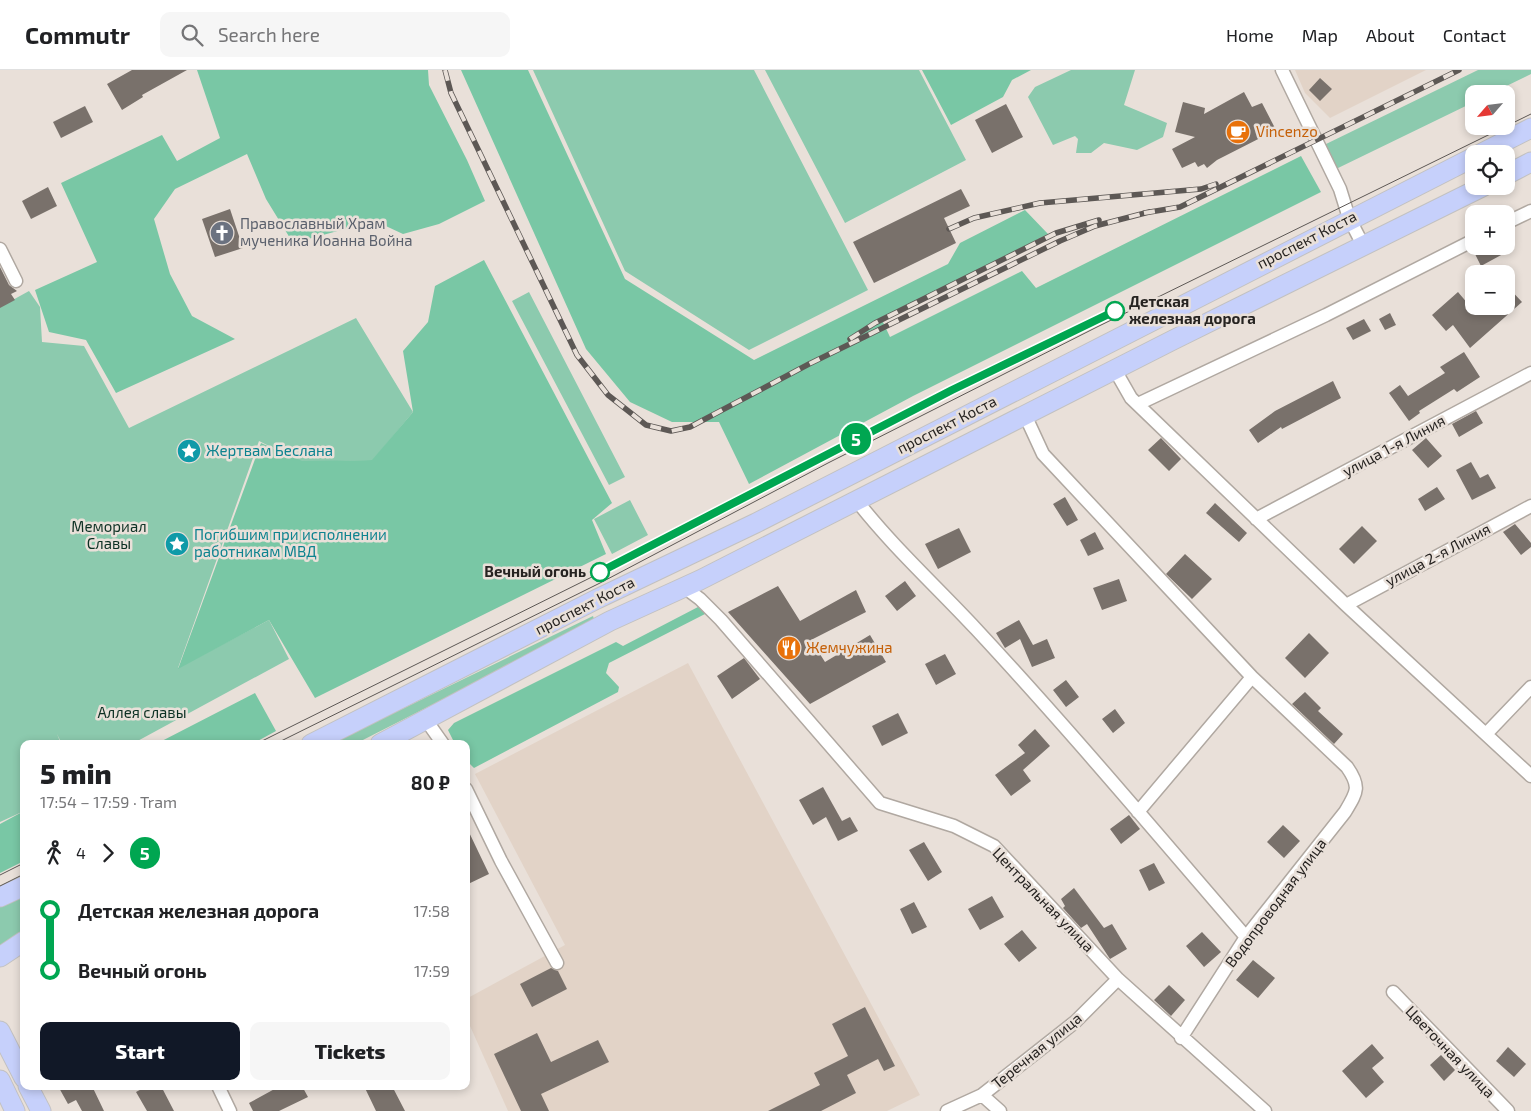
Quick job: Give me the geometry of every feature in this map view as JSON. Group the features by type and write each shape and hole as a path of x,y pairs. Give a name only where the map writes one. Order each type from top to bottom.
{"main road":[{"path":"1498,145 1531,128"},
{"name":"проспект Коста","path":"319,740 643,577 756,523 1349,218 1465,161"},
{"path":"1515,170 1531,162"},
{"name":"проспект Коста","path":"388,740 610,621 684,587 857,501 1466,195"},
{"path":"643,577 655,601"},
{"path":"0,897 20,888"},
{"path":"0,957 20,944"},
{"path":"0,1031 20,1070"},
{"path":"0,1080 15,1111"},
{"path":"30,1090 41,1111"}],"street":[{"path":"1282,70 1340,189 1349,218 1364,247"},
{"path":"1515,219 1531,211"},
{"path":"1138,404 1326,315 1465,245"},
{"path":"0,249 16,282"},
{"path":"1115,370 1131,398 1346,605 1487,733 1531,776"},
{"name":"улица 1-я Линия","path":"1256,519 1531,373"},
{"path":"1025,415 1043,454 1252,677 1138,812"},
{"path":"857,501 877,527 989,643 1246,937"},
{"name":"улица 2-я Линия","path":"1346,605 1531,506"},
{"name":"Центральная улица","path":"684,587 717,616 880,803 954,826 994,846 1118,979 1181,1038 1265,1111"},
{"name":"Водопроводная улица","path":"1181,1038 1246,937 1345,812 1356,794 1356,780 1346,767 1252,677"},
{"path":"1487,733 1531,686"},
{"path":"426,720 440,740"},
{"path":"470,797 557,963"},
{"name":"Теречная улица","path":"947,1111 982,1095 1075,1022 1118,979"},
{"name":"Цветочная улица","path":"1392,992 1508,1111"},
{"path":"220,1090 230,1111"},
{"path":"982,1095 1000,1111"}],"shaded area":[{"path":"1295,70 1426,70 1330,118 1305,93"},
{"path":"688,663 920,1095 887,1111 508,1111 470,1026 470,997 565,945 475,774"}],"green space":[{"path":"197,70 428,70 429,85 467,160 485,201 439,224 403,234 375,221 293,243 266,199 247,154 175,189 154,219 170,274 192,316 235,339 116,393 86,340 49,332 35,290 97,262 61,183 162,135 177,161 220,138"},
{"path":"461,70 528,70 625,279 754,360 948,264 960,243 1025,210 1048,234 882,320 890,337 1022,271 1036,288 1301,156 1321,192 913,396 749,484 719,422 672,422 630,402 586,349"},
{"path":"533,70 754,70 868,290 749,350 625,271"},
{"path":"765,70 919,70 966,160 845,223"},
{"path":"922,70 1031,70 1012,80 1003,97 951,125"},
{"path":"1071,70 1135,70 1124,105 1167,123 1163,137 1137,150 1104,143 1091,153 1076,153 1078,139 1075,136 1053,145 1028,97 1035,87"},
{"path":"1478,70 1531,70 1531,74 1508,85 1465,85 1465,106 1336,169 1324,145"},
{"path":"484,260 612,503 592,520 606,554 315,698 269,620 178,669 261,443 302,461 372,460 413,412 403,351 428,322 435,286"},
{"name":"Мемориал Славы","path":"29,291 40,307 42,342 84,346 129,428 356,318 413,412 373,460 301,462 259,441 178,668 269,620 289,659 139,740 60,740 57,734 59,740 20,740 20,813 0,822 0,307"},
{"path":"529,292 625,477 609,485 512,301"},
{"path":"630,500 648,535 612,554 594,519"},
{"path":"698,607 703,609 705,614 609,663 606,673 619,687 618,692 474,768 470,764 470,740 453,740 448,730 454,723 616,642 623,646"},
{"path":"593,616 595,622 363,740 338,740"},
{"path":"255,693 276,731 259,740 164,740"},
{"path":"20,813 20,863 0,873 0,824"},
{"path":"20,895 20,934 0,948 0,904"}],"building":[{"path":"132,70 187,70 142,95 143,97 122,110 107,84"},
{"path":"1320,78 1332,89 1320,101 1309,90"},
{"path":"1244,92 1252,107 1262,103 1276,130 1217,160 1207,168 1204,164 1198,167 1195,162 1182,168 1172,149 1195,137 1175,132 1183,102 1205,108 1204,114"},
{"path":"1006,104 1023,137 992,153 975,120"},
{"path":"85,106 93,122 61,138 53,122"},
{"path":"48,187 57,206 31,219 22,201"},
{"path":"961,189 970,206 944,218 956,243 874,283 853,242"},
{"name":"Православный Храм мученика Иоанна Война","path":"230,209 243,248 215,257 202,219"},
{"path":"1476,255 1501,255 1483,265 1480,265"},
{"path":"0,267 9,285 17,291 11,294 15,300 0,308"},
{"path":"1458,292 1465,300 1465,315 1507,315 1470,348 1453,325 1446,331 1432,315"},
{"path":"1515,295 1522,302 1515,308"},
{"path":"1390,313 1396,325 1385,330 1379,319"},
{"path":"1364,319 1371,331 1353,340 1346,328"},
{"path":"1464,352 1480,377 1457,392 1454,389 1419,411 1420,413 1409,421 1389,393 1400,385 1408,396 1445,373 1440,367"},
{"path":"1333,381 1341,398 1282,429 1281,427 1258,443 1249,430 1275,411"},
{"path":"1476,411 1483,423 1459,437 1452,424"},
{"path":"1161,438 1181,459 1169,471 1148,450"},
{"path":"1426,438 1442,456 1428,468 1412,450"},
{"path":"1471,462 1480,478 1488,474 1496,488 1472,500 1456,470"},
{"path":"1437,487 1445,499 1425,511 1418,499"},
{"path":"1065,497 1078,520 1067,526 1053,504"},
{"path":"1215,503 1247,533 1239,542 1206,513"},
{"path":"1515,524 1531,543 1531,547 1521,555 1503,532"},
{"path":"1362,526 1377,541 1354,564 1339,549"},
{"path":"959,528 971,552 938,569 925,544"},
{"path":"1095,532 1104,549 1088,556 1080,540"},
{"path":"1185,554 1212,579 1192,599 1166,574"},
{"path":"1119,579 1127,601 1102,610 1093,588"},
{"path":"905,581 916,596 897,611 885,596"},
{"name":"Жемчужина","path":"778,586 800,621 856,590 866,612 811,640 825,662 870,635 886,662 810,704 728,612"},
{"path":"1019,620 1033,645 1047,639 1055,658 1032,667 1020,639 1005,648 996,633"},
{"path":"1309,633 1329,653 1305,678 1285,658"},
{"path":"945,654 956,674 936,685 925,664"},
{"path":"744,658 760,679 732,699 717,676"},
{"path":"1066,680 1079,697 1066,707 1053,690"},
{"path":"1305,692 1321,708 1318,711 1343,734 1334,744 1292,704"},
{"path":"1115,709 1125,723 1113,733 1102,719"},
{"path":"898,713 908,733 882,746 872,726"},
{"path":"1035,729 1050,746 1023,770 1031,781 1011,796 995,775 1025,753 1018,745"},
{"path":"823,787 842,821 850,817 858,831 838,841 826,817 813,825 799,800"},
{"path":"1129,815 1140,829 1121,844 1110,829"},
{"path":"1283,825 1300,841 1284,858 1267,842"},
{"path":"470,834 489,874 470,883"},
{"path":"924,842 942,872 928,881 909,850"},
{"path":"1154,863 1165,883 1149,891 1139,870"},
{"path":"1074,888 1104,928 1112,924 1127,949 1110,959 1087,924 1081,928 1063,908 1065,906 1061,899"},
{"path":"992,896 1004,917 980,930 968,909"},
{"path":"914,902 927,927 912,934 900,909"},
{"path":"1022,930 1037,948 1019,962 1004,944"},
{"path":"1202,932 1221,952 1204,967 1186,946"},
{"path":"1253,960 1275,978 1258,998 1236,980"},
{"path":"551,968 558,971 567,989 532,1007 520,984"},
{"path":"1169,985 1185,1000 1171,1016 1154,1000"},
{"path":"865,1007 895,1066 884,1071 878,1059 847,1075 856,1093 821,1111 768,1111 820,1085 814,1073 848,1056 832,1024"},
{"path":"537,1033 551,1062 598,1040 609,1062 541,1094 549,1111 521,1111 494,1054"},
{"path":"1372,1044 1384,1058 1372,1068 1384,1082 1366,1098 1342,1071"},
{"path":"1508,1047 1526,1064 1514,1077 1496,1061"},
{"path":"1441,1055 1455,1070 1444,1081 1430,1065"},
{"path":"60,1090 94,1090 104,1111 82,1111 76,1100 68,1104"},
{"path":"140,1090 163,1090 174,1111 147,1111 136,1092"},
{"path":"273,1090 304,1090 308,1097 279,1111 253,1111 249,1103"},
{"path":"366,1090 394,1090 405,1111 376,1111"}],"tram line":[{"path":"283,740 600,583 828,463 1097,327 1531,114"},
{"name":"5","path":"600,572 952,390 1115,311"},
{"path":"264,740 614,566 952,390 1056,340"},
{"path":"0,875 20,865"},
{"path":"0,886 20,876"}],"railway":[{"path":"445,70 451,93 577,355 608,395 646,425 671,431 690,427 809,364 1060,241 1095,226 1149,212"},
{"path":"1144,213 1180,207 1459,70"},
{"path":"949,229 974,218 1040,203 1201,189 1216,184"},
{"path":"850,339 875,323 1056,233 1099,220"}],"place":[{"name":"Vincenzo","path":"1238,132"},
{"name":"Православный Храм мученика Иоанна Война","path":"222,233"},
{"name":"Детская железная дорога","path":"1115,311"},
{"name":"Жертвам Беслана","path":"189,451"},
{"name":"Погибшим при исполнении работникам МВД","path":"177,544"},
{"name":"Вечный огонь","path":"600,572"},
{"name":"Жемчужина","path":"789,648"}],"park label":[{"name":"Аллея славы","path":"142,713"}]}
